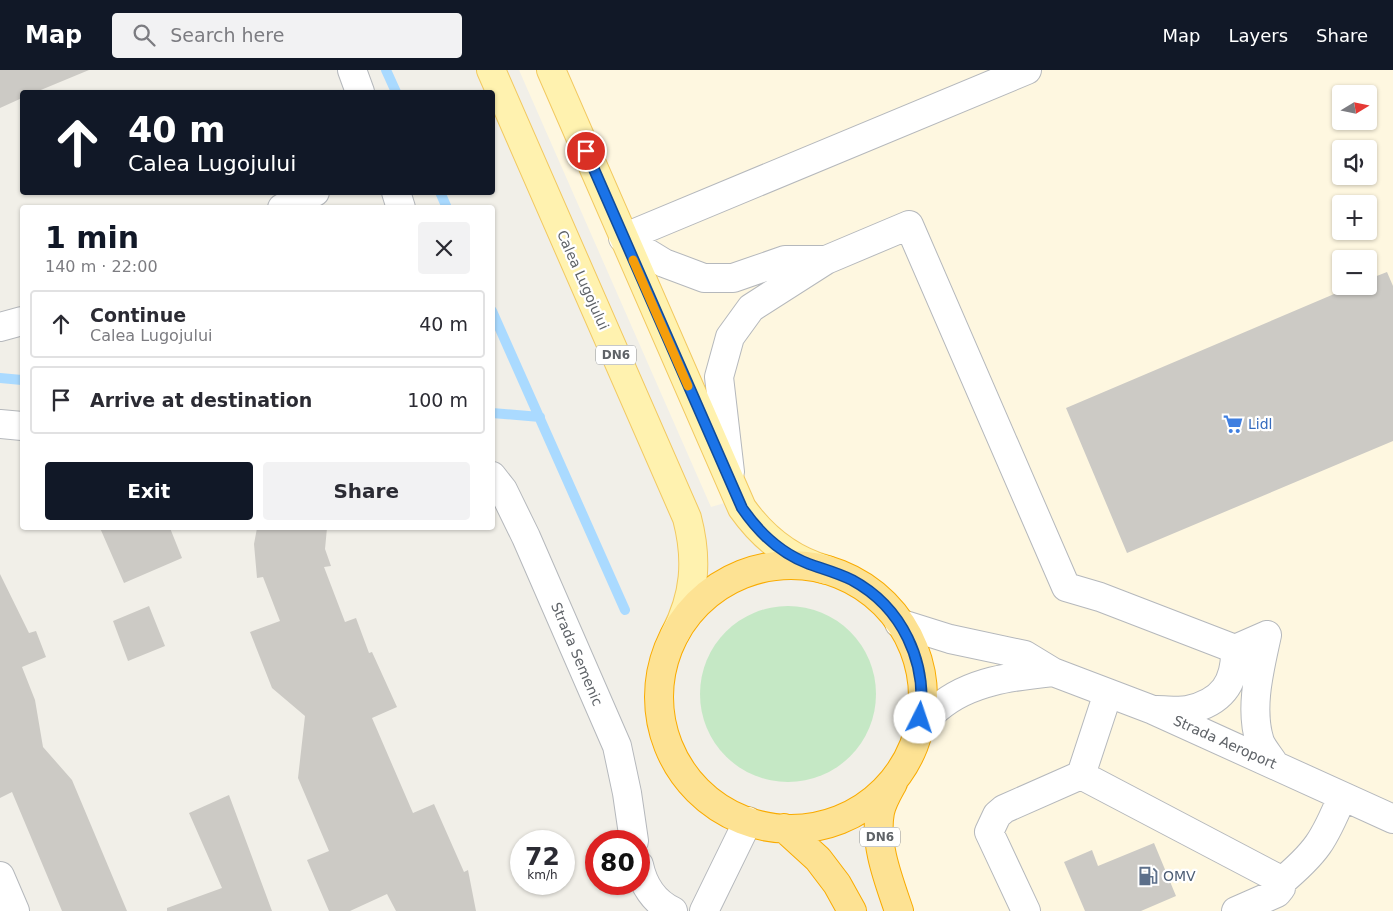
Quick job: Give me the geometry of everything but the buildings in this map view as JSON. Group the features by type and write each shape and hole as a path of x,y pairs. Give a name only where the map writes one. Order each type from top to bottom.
{"highway":[{"name":"DN6","path":"899,911 881,848 880,811 902,766 916,735 922,702 921,677 910,642 886,606 869,591 850,579 827,570 804,565 780,565 757,569 734,578 704,597 688,614 675,634 663,664 660,691 661,718 670,750 687,778 702,794 719,807 748,821 784,828 819,825 852,813 880,793 902,766"},
{"path":"784,828 818,859 837,884 852,911"}],"main road":[{"name":"Calea Lugojului","path":"490,70 687,518 695,554 694,576 689,603 675,634"},
{"name":"DN6","path":"551,70 732,487 748,517 775,545 806,563 827,570"}],"street":[{"path":"352,70 359,90"},
{"path":"623,238 1027,70"},
{"path":"288,205 309,195"},
{"path":"732,487 719,377 730,337 751,308 826,260 909,225 1066,587 1100,597 1235,649 1267,635 1256,690 1256,712 1260,742 1275,764"},
{"path":"623,238 664,263 704,278 733,278 785,260 826,260"},
{"path":"0,327 20,322"},
{"path":"0,424 20,426"},
{"name":"Strada Semenic","path":"495,480 503,490 526,538 617,746 632,830"},
{"name":"Strada Aeroport","path":"899,623 950,639 1025,655 1054,672 1153,710 1393,819"},
{"path":"1153,710 1188,710 1217,698 1231,681 1235,666 1235,649"},
{"name":"Strada Aeroport","path":"916,735 937,708 971,688 1016,676 1054,672"},
{"path":"1026,911 989,832 997,816 1004,809 1081,775 1108,693"},
{"path":"1081,775 1277,878 1281,888 1277,893 1236,911"},
{"path":"1280,883 1313,853 1325,836 1342,797"},
{"path":"704,911 748,821"},
{"path":"0,876 15,911"},
{"path":"650,890 662,906 673,911"}],"shaded area":[{"path":"519,70 1393,70 1393,911 899,911 889,880 893,782 916,735 922,709 921,677 911,642 893,614 878,598 860,585 838,574 738,499 711,507"}],"green space":[{"path":"788,606 822,613 844,626 856,638 869,660 876,694 869,728 856,750 844,762 822,775 788,782 754,775 732,762 720,750 707,728 700,694 707,660 720,638 732,626 754,613"}],"waterway":[{"path":"386,70 395,90"},
{"path":"441,195 446,205"},
{"path":"495,318 625,610"},
{"path":"0,378 20,380"},
{"path":"495,413 540,417"}],"slow traffic":[{"path":"633,260 688,386"}],"place":[{"name":"Lidl","path":"1233,424"},
{"name":"OMV","path":"1148,876"}],"route":[{"path":"586,151 742,508 762,533 775,545 806,563 850,579 878,598 893,614 905,632 915,653 922,688 920,718"}]}
